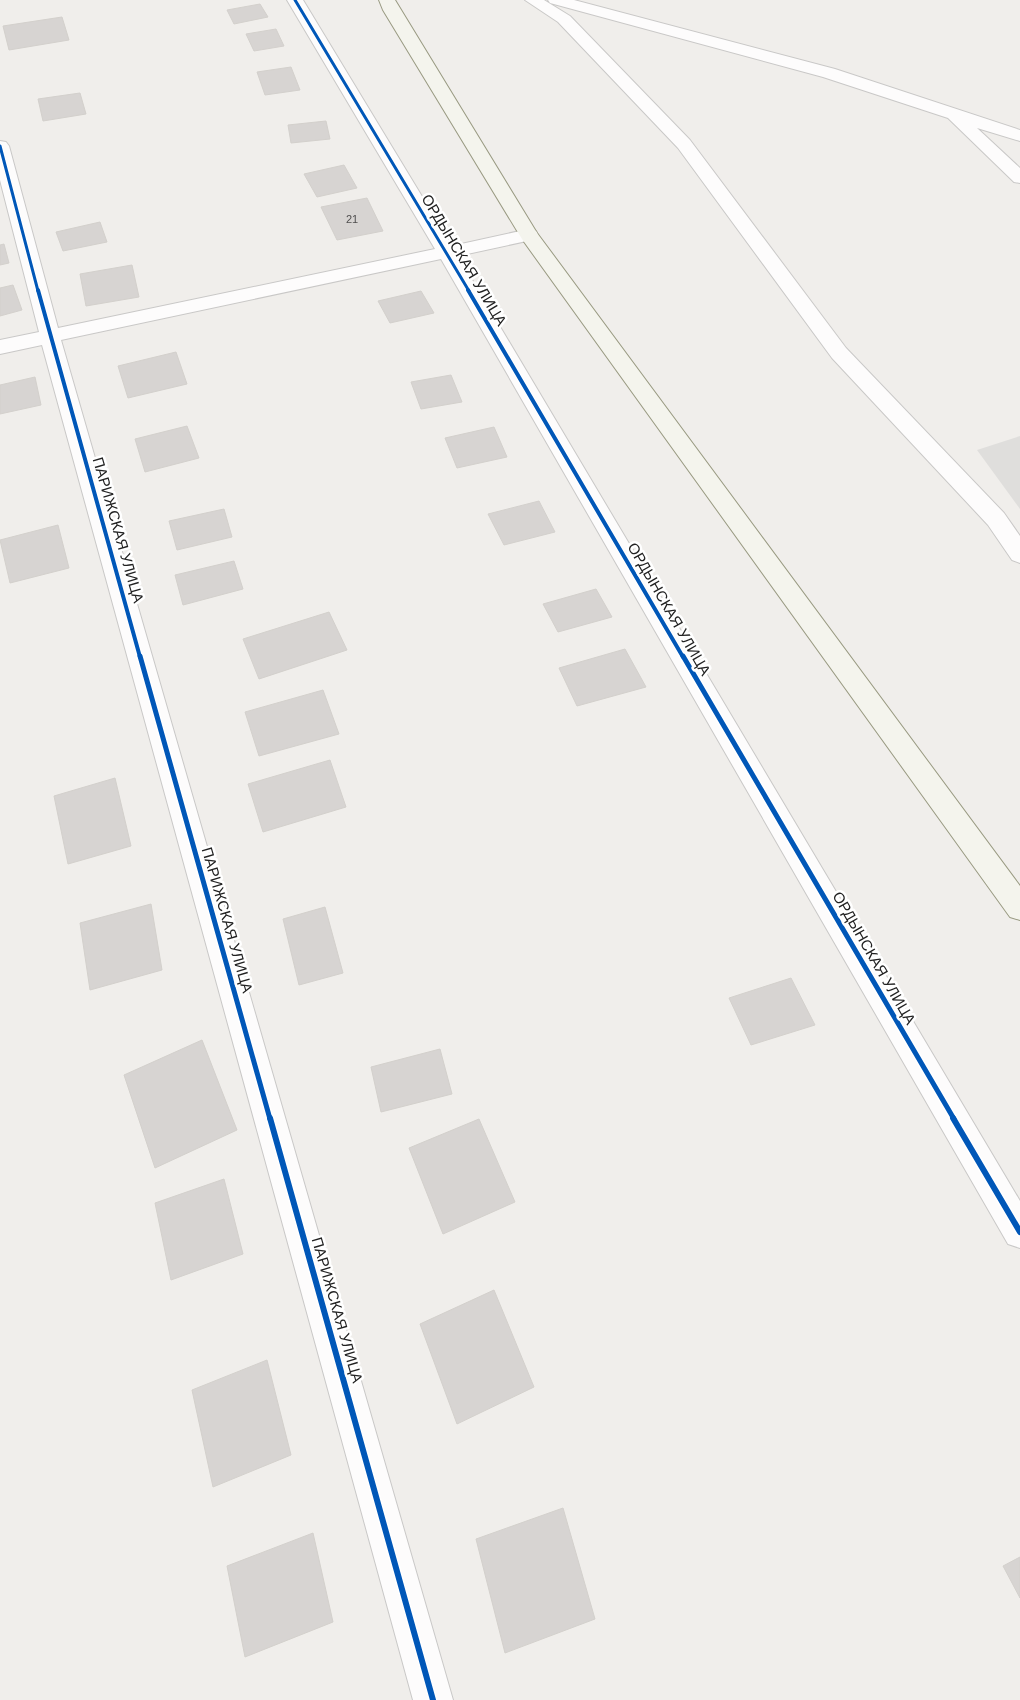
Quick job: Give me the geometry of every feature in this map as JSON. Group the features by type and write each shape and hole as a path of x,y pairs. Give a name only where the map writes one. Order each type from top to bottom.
{"street":[{"name":"ОРДЫНСКАЯ УЛИЦА","path":"295,0 446,252 1020,1232"},
{"path":"388,0 410,42 529,235 1020,908"},
{"path":"533,0 564,19 684,144 839,353 996,519 1020,554"},
{"path":"556,0 829,73 1020,136"},
{"path":"951,113 1020,178"},
{"name":"ПАРИЖСКАЯ УЛИЦА","path":"0,146 50,336 433,1700"},
{"path":"0,347 529,235"}],"shaded area":[{"path":"1020,436 1020,509 977,450"}],"building":[{"path":"260,4 268,17 234,24 227,10"},
{"path":"62,17 69,40 9,50 3,26"},
{"path":"276,29 284,46 254,51 246,34"},
{"path":"291,67 300,90 265,95 257,72"},
{"path":"80,93 86,114 43,121 38,99"},
{"path":"326,121 330,139 291,143 288,125"},
{"path":"344,165 357,188 317,197 304,174"},
{"path":"367,198 383,231 337,240 321,207"},
{"path":"100,222 107,242 63,251 56,232"},
{"path":"4,244 9,263 0,265 0,245"},
{"path":"132,265 139,297 86,306 80,274"},
{"path":"13,285 22,310 0,316 0,288"},
{"path":"421,291 434,313 390,323 378,301"},
{"path":"176,352 187,384 128,398 118,366"},
{"path":"451,375 462,402 421,409 411,382"},
{"path":"35,377 41,405 0,414 0,385"},
{"path":"187,426 199,458 145,472 135,439"},
{"path":"494,427 507,457 457,468 445,438"},
{"path":"539,501 555,532 504,545 488,514"},
{"path":"224,509 232,537 177,550 169,521"},
{"path":"58,525 69,568 10,583 0,540"},
{"path":"234,561 243,589 183,605 175,575"},
{"path":"596,589 612,617 558,632 543,604"},
{"path":"329,612 347,650 259,679 243,639"},
{"path":"625,649 646,687 577,706 559,668"},
{"path":"323,690 339,734 259,756 245,712"},
{"path":"330,760 346,807 263,832 248,784"},
{"path":"115,778 131,846 68,864 54,796"},
{"path":"151,904 162,970 90,990 80,923"},
{"path":"325,907 343,973 299,985 283,919"},
{"path":"791,978 815,1025 751,1045 729,998"},
{"path":"202,1040 237,1130 155,1168 124,1075"},
{"path":"440,1049 452,1094 381,1112 371,1067"},
{"path":"479,1119 515,1202 443,1234 409,1148"},
{"path":"224,1179 243,1254 171,1280 155,1203"},
{"path":"494,1290 534,1387 457,1424 420,1324"},
{"path":"267,1360 291,1455 213,1487 192,1390"},
{"path":"563,1508 595,1619 505,1653 476,1539"},
{"path":"313,1533 333,1622 245,1657 227,1566"},
{"path":"1020,1557 1020,1598 1003,1566"}],"cycle path":[{"path":"295,0 446,252 1020,1232"},
{"path":"0,146 50,336 433,1700"}]}
